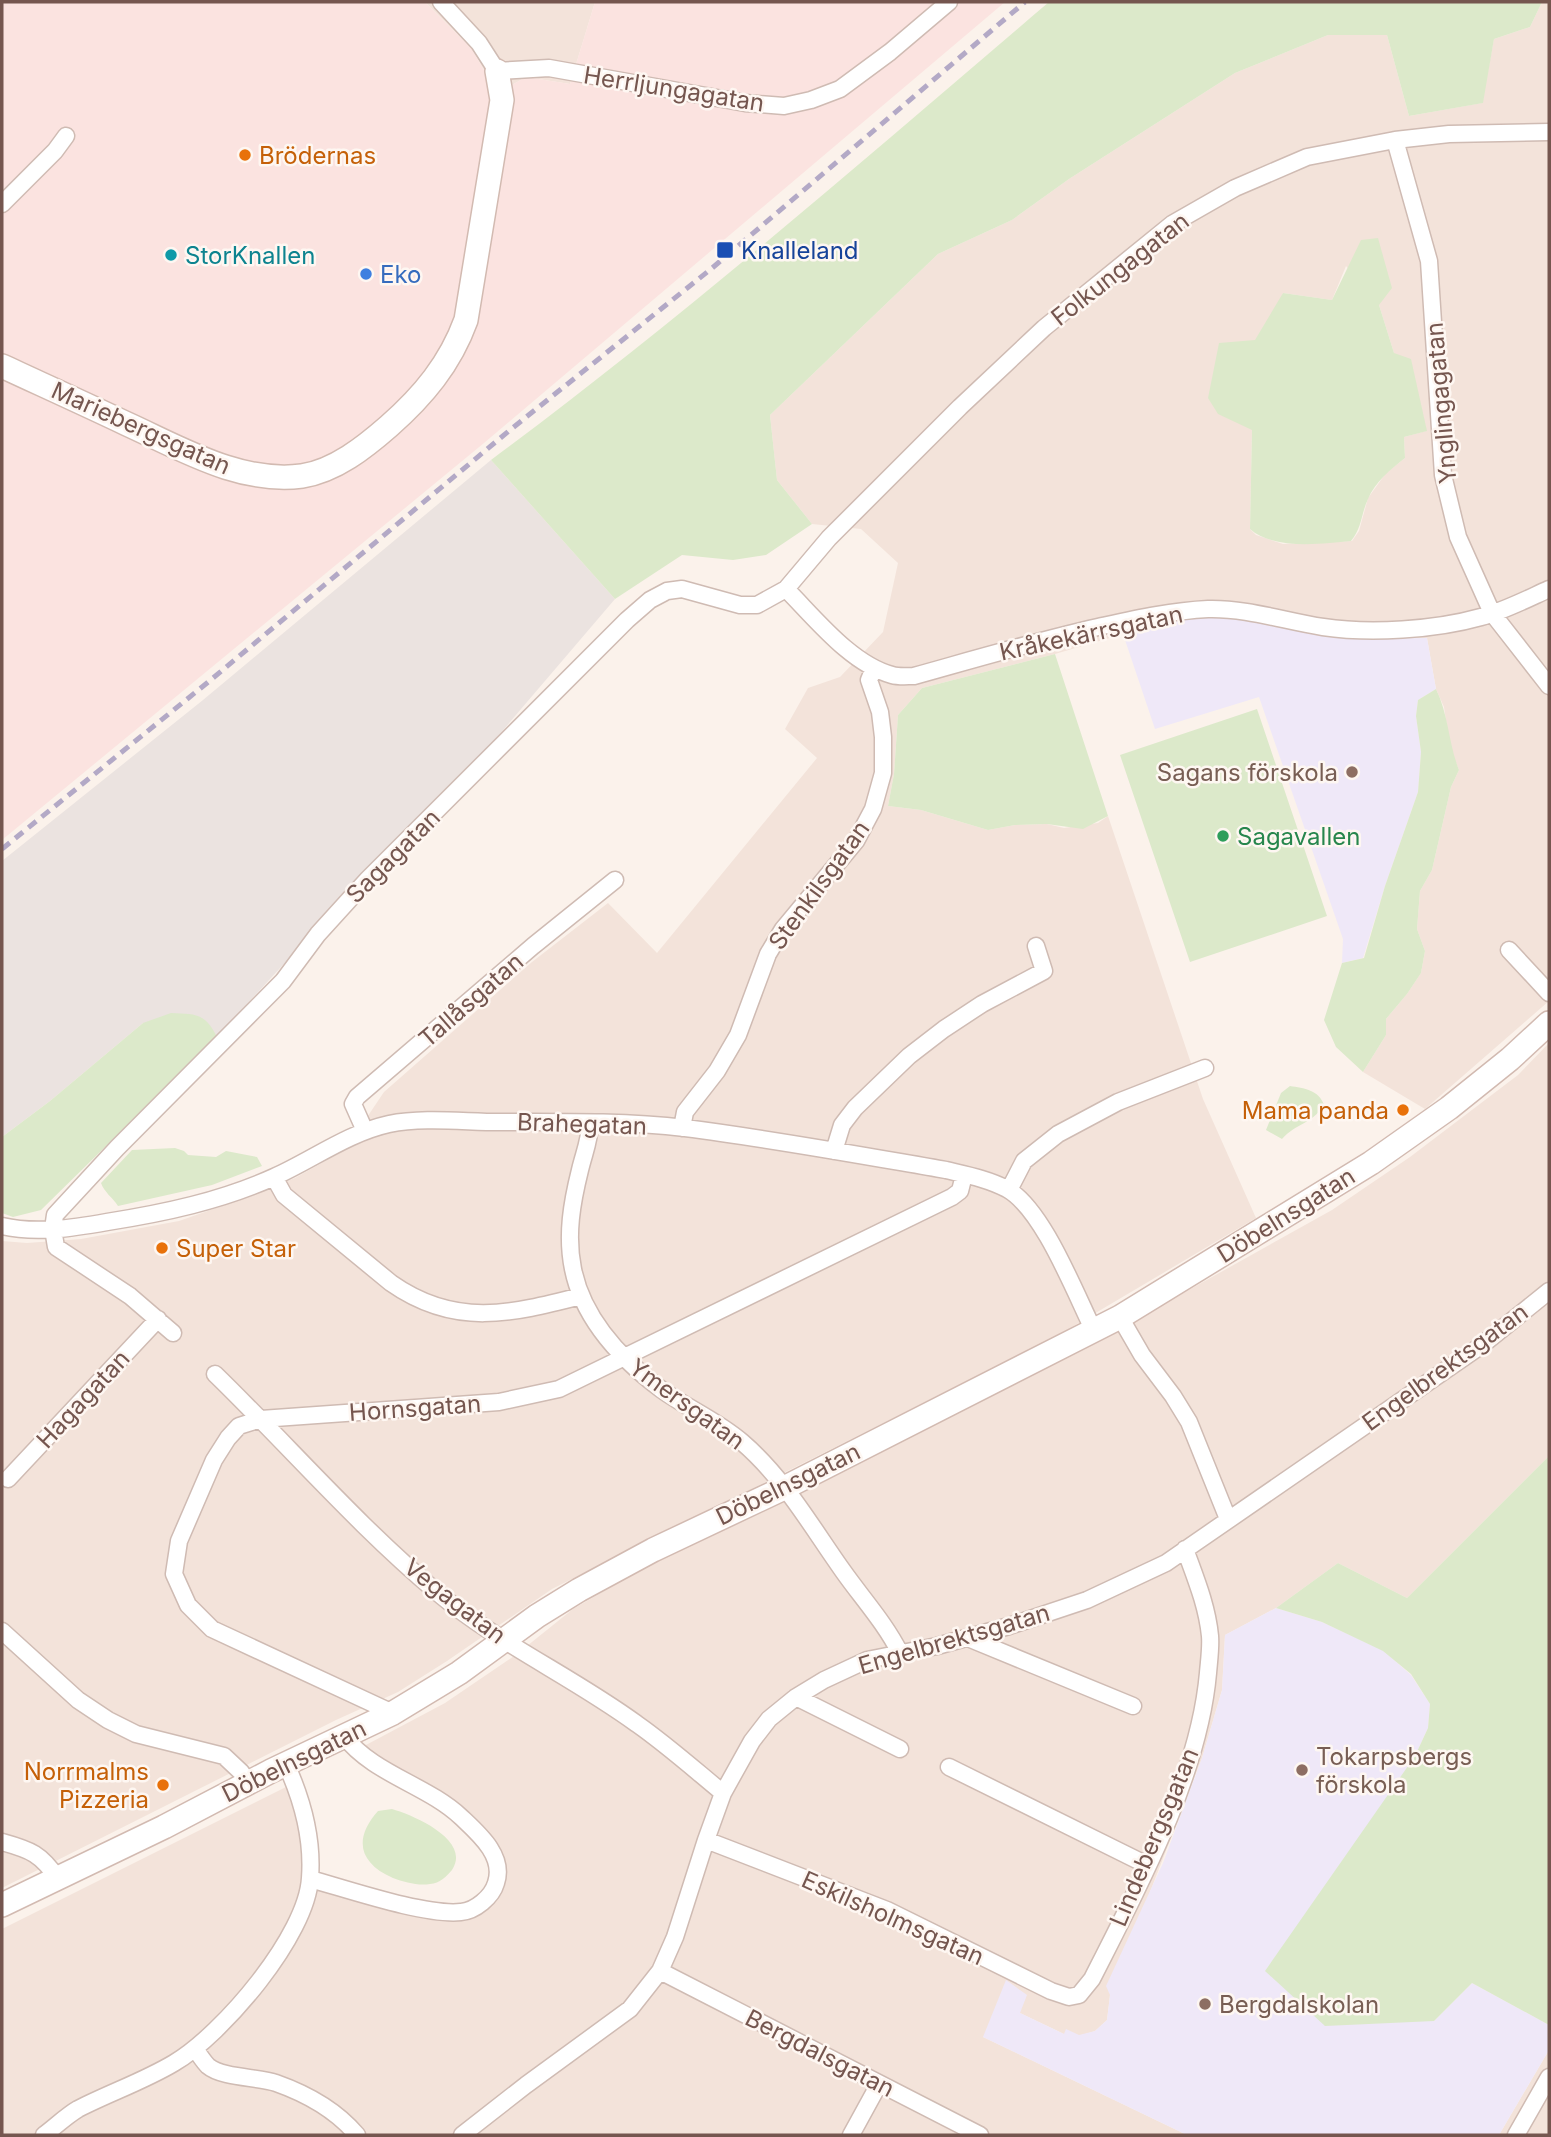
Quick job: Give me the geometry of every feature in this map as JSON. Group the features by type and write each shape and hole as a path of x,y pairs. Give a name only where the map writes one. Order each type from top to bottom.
{"street":[{"path":"441,2 479,43 497,71"},
{"name":"Herrljungagatan","path":"497,71 549,68 745,103 784,106 811,100 840,89 890,52 949,2"},
{"name":"Mariebergsgatan","path":"2,366 201,457 242,472 274,477 304,475 344,460 367,445 401,415 444,368 459,338 466,320 502,100 497,71"},
{"name":"Folkungagatan","path":"786,589 829,538 970,397 1044,328 1172,224 1235,188 1307,157 1395,140 1449,134 1549,132"},
{"path":"2,204 55,151 66,136"},
{"name":"Ynglingagatan","path":"1395,140 1429,261 1443,475 1458,537 1493,613 1549,686"},
{"name":"Sagagatan","path":"53,1229 55,1214 283,981 318,934 369,879 627,620 650,600 667,591 682,589 740,605 757,605 786,589"},
{"name":"Kråkekärrsgatan","path":"786,589 858,658 873,668 895,676 914,676 1058,636 1163,613 1211,609 1246,611 1283,621 1327,628 1424,627 1493,613 1549,589"},
{"name":"Stenkilsgatan","path":"682,1128 685,1112 717,1071 738,1035 768,954 783,929 856,841 873,809 883,773 883,737 880,712 869,680 873,668"},
{"name":"Tallåsgatan","path":"365,1131 353,1104 357,1097 533,946 615,880"},
{"path":"834,1151 842,1125 909,1056 982,1004 1044,971 1036,946"},
{"path":"1509,950 1549,993"},
{"name":"Döbelnsgatan","path":"2,1905 58,1880 248,1782 393,1713 459,1673 537,1616 579,1590 653,1550 784,1488 1121,1317 1371,1163 1449,1108 1510,1059 1549,1023"},
{"path":"1009,1190 1024,1161 1058,1134 1118,1102 1205,1069"},
{"name":"Brahegatan","path":"2,1226 27,1230 53,1229 181,1209 274,1177 365,1131 391,1124 412,1121 590,1123 682,1128 834,1151 964,1175 984,1179 1009,1190 1026,1204 1043,1229 1094,1331"},
{"name":"Ymersgatan","path":"590,1123 590,1139 581,1167 569,1225 573,1271 581,1296 606,1336 624,1358 662,1390 741,1441 794,1499 891,1636 900,1653"},
{"name":"Hornsgatan","path":"393,1713 212,1629 188,1605 174,1574 179,1541 214,1460 239,1426 261,1419 499,1402 559,1389 952,1198 960,1191 964,1175"},
{"path":"274,1177 284,1195 391,1283 427,1305 446,1311 493,1314 581,1296"},
{"path":"53,1229 56,1247 131,1296 173,1333"},
{"name":"Engelbrektsgatan","path":"462,2135 620,2017 660,1971 675,1937 723,1793 769,1719 796,1697 824,1680 867,1660 968,1638 1087,1600 1166,1563 1482,1345 1549,1291"},
{"path":"1121,1317 1142,1355 1173,1395 1189,1422 1228,1518"},
{"name":"Hagagatan","path":"8,1479 158,1319"},
{"name":"Vegagatan","path":"215,1374 333,1497 440,1595 505,1640 636,1723 723,1793"},
{"name":"Lindebergsgatan","path":"1079,1995 1092,1979 1147,1866 1171,1812 1198,1732 1206,1694 1210,1638 1205,1606 1185,1549"},
{"path":"2,1631 78,1700 108,1720 136,1734 224,1756 242,1772 248,1782"},
{"path":"968,1638 1133,1706"},
{"path":"796,1697 900,1749"},
{"path":"310,1879 397,1903 462,1912 479,1905 496,1884 498,1864 490,1846 459,1815 351,1746 344,1736"},
{"path":"44,2135 75,2110 151,2075 195,2049 268,1969 296,1921 306,1899 310,1879 308,1833 286,1764"},
{"path":"949,1767 1147,1866"},
{"name":"Eskilsholmsgatan","path":"706,1840 887,1910 1051,1991 1069,1997 1079,1995"},
{"path":"2,1842 32,1852 46,1861 58,1880"},
{"name":"Bergdalsgatan","path":"660,1971 980,2135"},
{"path":"195,2049 210,2068 222,2073 274,2082 312,2098 347,2123 357,2135"},
{"path":"1516,2135 1549,2077"},
{"path":"851,2135 879,2084"}],"shaded area":[{"name":"Knalleland","path":"2,2 425,2 472,49 490,81 510,86 526,77 570,84 595,2 1005,2 484,443 2,840"},
{"path":"425,2 595,2 570,84 526,77 510,86 490,81 472,49"},
{"path":"1542,2 1549,2 1549,1001 1425,1109 1363,1072 1386,1035 1386,1019 1421,973 1425,951 1417,929 1420,891 1432,870 1451,787 1459,770 1450,748 1444,707 1436,689 1427,638 1353,639 1303,631 1171,620 1055,654 922,688 898,715 894,774 888,806 921,810 988,830 1015,825 1047,824 1064,828 1098,823 1108,816 1203,1099 1256,1218 1055,1337 552,1589 398,1692 336,1720 2,1888 2,1241 27,1243 81,1239 179,1221 295,1178 345,1150 384,1092 532,962 608,903 657,953 817,758 785,729 808,688 840,677 883,632 898,563 861,529 812,524 777,480 770,415 938,254 1012,220 1069,179 1235,73 1328,35 1387,35 1409,116 1482,103 1494,39 1530,27","holes":["1346,266 1379,305 1394,353 1426,431 1404,437 1405,458 1386,473 1368,498 1359,531 1352,541 1283,544 1256,535 1250,529 1252,430 1283,293 1332,300"]},
{"path":"491,460 615,599 492,743 356,885 217,1037 143,1023 50,1101 2,1137 2,861 203,700"},
{"name":"Sagans förskola","path":"1209,616 1242,619 1353,639 1427,638 1436,689 1418,700 1416,716 1421,752 1418,792 1363,958 1342,963 1343,939 1259,697 1155,729 1123,634 1171,620"},
{"path":"1549,1043 1549,1456 1407,1598 1338,1563 1276,1608 1225,1635 1222,1690 1202,1758 1110,1995 1107,2020 1095,2031 1079,2036 1064,2034 1020,2013 983,2037 1187,2135 2,2135 2,1929 288,1786 301,1829 303,1871 417,1900 447,1905 469,1902 481,1893 492,1873 489,1859 470,1836 448,1816 349,1754 445,1703 517,1654 573,1609 637,1572 1101,1339 1332,1210 1410,1157 1518,1075"},
{"path":"1276,1608 1322,1622 1384,1651 1411,1675 1430,1704 1428,1728 1415,1756 1398,1782 1434,2021 1472,1983 1549,2025 1549,2050 1499,2135 1187,2135 983,2037 1006,1980 1027,1995 1020,2013 1064,2034 1066,2029 1079,2035 1095,2031 1107,2020 1110,1995 1106,1986 1163,1863 1202,1758 1222,1690 1225,1635"},
{"path":"1549,2050 1549,2135 1499,2135"}],"green space":[{"path":"1049,2 1542,2 1530,27 1494,39 1483,103 1409,116 1387,35 1328,35 1235,73 1069,179 1012,220 938,254 770,415 777,480 812,524 766,555 733,560 682,555 615,599 491,460 704,293"},
{"path":"1378,238 1392,288 1379,305 1394,353 1411,359 1427,431 1404,437 1405,458 1389,471 1371,493 1351,541 1298,544 1260,536 1250,529 1252,430 1218,414 1208,398 1219,343 1255,340 1283,293 1332,300 1361,240"},
{"path":"1055,654 1108,816 1083,829 1047,824 1015,825 988,830 921,810 888,806 894,774 898,715 922,688"},
{"path":"1436,689 1444,709 1459,770 1451,787 1432,870 1420,891 1417,929 1425,951 1421,973 1386,1019 1386,1035 1363,1072 1336,1047 1324,1020 1342,963 1364,958 1385,886 1418,792 1421,752 1416,716 1418,700"},
{"name":"Sagavallen","path":"1257,709 1327,916 1190,962 1120,755"},
{"path":"171,1013 199,1016 208,1023 217,1037 41,1210 13,1217 2,1213 2,1137 50,1101 143,1023"},
{"path":"1290,1086 1315,1093 1324,1105 1314,1117 1282,1139 1266,1130 1281,1093"},
{"path":"175,1148 188,1155 216,1157 226,1151 257,1157 262,1166 212,1185 118,1206 102,1186 101,1183 132,1150"},
{"path":"1549,1456 1549,2025 1472,1983 1434,2021 1325,2026 1265,1971 1415,1756 1428,1728 1430,1704 1411,1674 1383,1651 1322,1622 1276,1608 1338,1563 1407,1598"},
{"path":"392,1809 425,1823 447,1839 454,1849 456,1859 452,1870 442,1879 425,1884 402,1881 382,1872 367,1858 363,1841 370,1821 378,1811"}],"railway":[{"path":"2,849 207,683 510,430 711,269 1025,2"}],"place":[{"name":"Brödernas","path":"245,155"},
{"name":"Knalleland","path":"725,250"},
{"name":"StorKnallen","path":"171,255"},
{"name":"Eko","path":"366,274"},
{"name":"Sagans förskola","path":"1352,772"},
{"name":"Sagavallen","path":"1223,836"},
{"name":"Mama panda","path":"1403,1110"},
{"name":"Super Star","path":"162,1248"},
{"name":"Tokarpsbergs förskola","path":"1302,1770"},
{"name":"Norrmalms Pizzeria","path":"163,1785"},
{"name":"Bergdalskolan","path":"1205,2004"}]}
